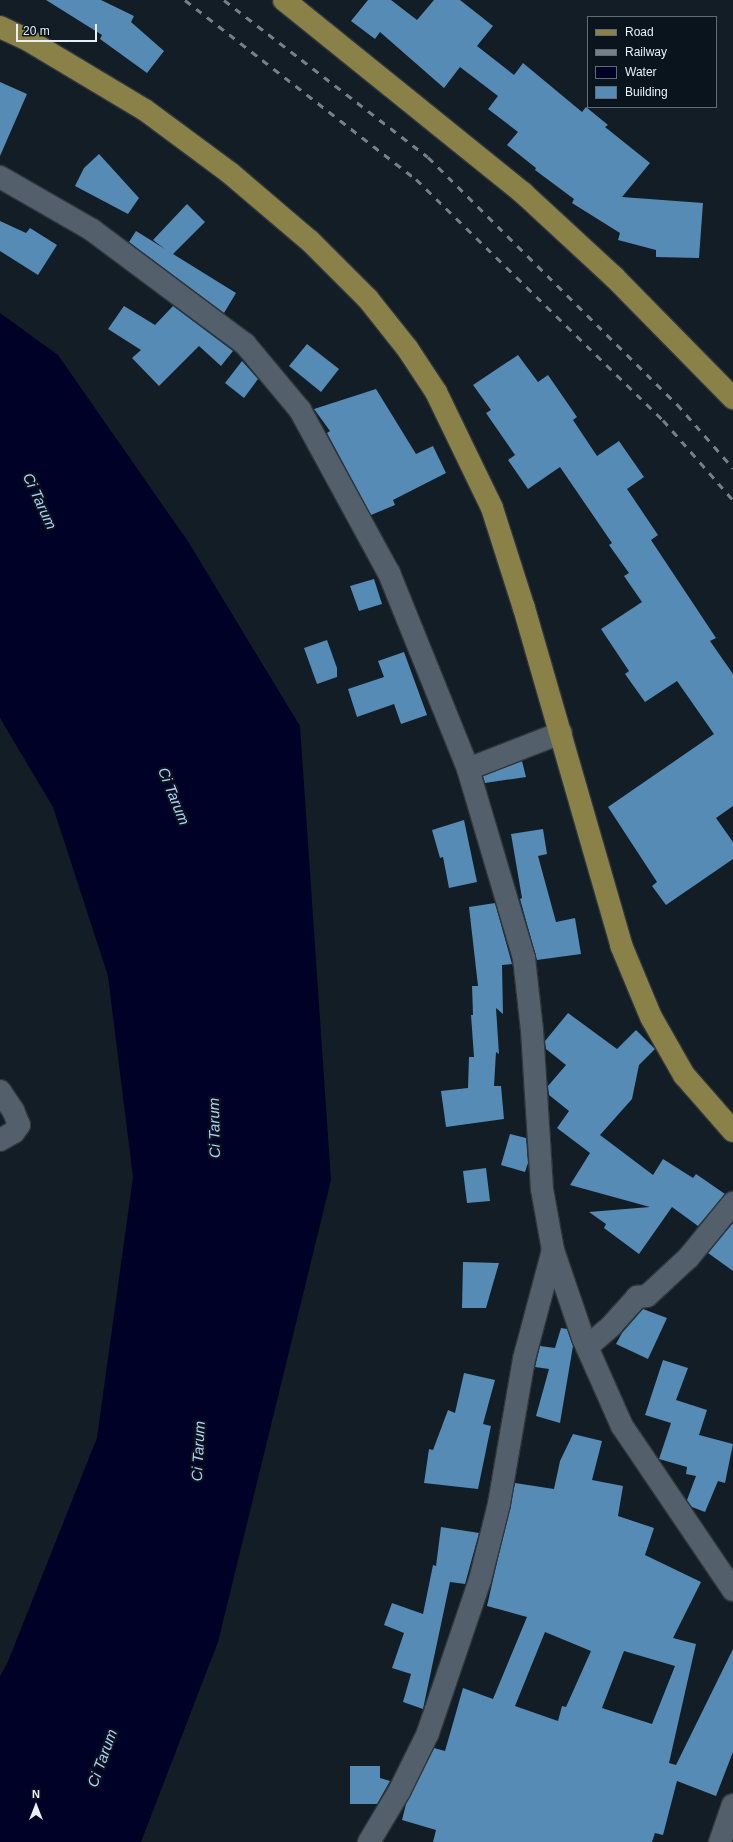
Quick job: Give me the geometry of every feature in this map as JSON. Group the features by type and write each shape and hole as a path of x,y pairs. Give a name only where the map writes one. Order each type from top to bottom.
{"main road":[{"path":"284,0 523,193 614,277 733,398"},
{"path":"0,27 28,40 145,110 230,173 310,241 368,299 407,348 436,392 492,508 561,733 621,946 651,1017 684,1075 733,1131"}],"street":[{"path":"0,177 92,230 245,344 300,410 389,573 468,769 524,958 532,1030 542,1189 553,1250 587,1347 622,1426 733,1590"},
{"path":"468,769 561,733"},
{"path":"0,1091 13,1110 19,1125 14,1132 0,1140"},
{"path":"587,1347 612,1326 637,1297 647,1296 689,1257 733,1203"},
{"path":"368,1842 400,1790 428,1733 480,1580 499,1504 524,1359 553,1250"},
{"path":"720,1842 733,1805"}],"water":[{"name":"Ci Tarum","path":"0,313 58,355 189,543 300,726 331,1180 218,1642 141,1842 0,1842 0,1676 7,1664 97,1438 133,1177 108,976 53,807 0,718"}],"building":[{"path":"46,0 101,0 134,16 131,22 164,51 147,73 100,39 102,35"},
{"path":"368,0 391,0 417,20 434,0 460,0 493,26 477,46 514,75 523,63 582,112 586,107 608,125 605,127 650,163 622,197 703,203 699,258 656,257 656,250 618,240 620,233 572,203 574,199 535,170 536,168 507,145 518,132 488,109 498,96 460,67 444,88 380,32 375,39 351,21"},
{"path":"0,82 27,94 0,156"},
{"path":"99,154 139,198 128,214 75,186 84,168"},
{"path":"187,204 205,222 173,254 236,293 224,313 129,242 136,231 165,249 153,240"},
{"path":"0,221 26,233 30,228 57,245 38,275 0,251"},
{"path":"124,306 155,325 173,306 233,351 221,366 199,346 159,386 132,358 141,350 108,329"},
{"path":"307,344 339,369 321,392 289,366"},
{"path":"518,355 538,382 548,375 577,417 573,420 597,456 619,441 644,477 627,489 658,535 651,540 716,638 710,641 733,674 733,806 716,818 733,842 733,859 666,905 652,886 657,882 608,807 714,734 677,681 645,702 625,674 629,671 601,629 642,602 624,576 629,573 609,545 612,543 560,467 528,489 508,460 515,455 486,413 491,410 473,385"},
{"path":"242,361 258,379 244,398 225,383"},
{"path":"376,389 416,454 433,446 446,473 393,500 395,505 371,515 327,433 330,431 314,409"},
{"path":"374,579 382,604 359,611 350,586"},
{"path":"327,640 337,668 337,677 317,684 304,648"},
{"path":"404,652 427,715 401,724 394,704 357,717 348,689 384,677 378,661"},
{"path":"522,761 526,777 485,783 483,776"},
{"path":"464,820 477,882 449,888 443,857 440,858 432,830"},
{"path":"543,829 547,854 538,856 556,922 575,918 581,954 537,960 520,899 522,898 511,834"},
{"path":"495,903 512,964 502,965 503,1014 496,1008 499,1054 496,1052 494,1086 501,1086 504,1119 446,1127 441,1091 468,1088 469,1057 474,1057 471,1015 473,1015 472,986 478,986 469,907"},
{"path":"568,1013 617,1049 636,1030 655,1049 639,1065 632,1099 600,1135 653,1175 663,1159 693,1178 696,1174 725,1194 698,1226 672,1207 639,1254 604,1228 606,1224 589,1212 650,1207 570,1185 590,1153 557,1128 569,1111 549,1095 548,1086 566,1065 546,1049 545,1041"},
{"path":"510,1134 526,1138 528,1163 525,1172 501,1165"},
{"path":"486,1168 490,1201 467,1203 463,1171"},
{"path":"733,1223 733,1271 708,1253"},
{"path":"463,1262 499,1263 486,1308 462,1308"},
{"path":"643,1309 667,1318 648,1359 616,1344 622,1333"},
{"path":"561,1328 567,1329 573,1346 560,1423 536,1416 549,1369 535,1367 540,1346 555,1348"},
{"path":"663,1360 688,1368 676,1400 707,1410 699,1435 733,1444 725,1483 718,1481 705,1512 692,1507 687,1500 696,1476 686,1474 687,1467 659,1459 671,1423 645,1415"},
{"path":"464,1373 495,1380 483,1424 491,1426 478,1489 424,1483 429,1449 433,1450 448,1410 455,1413"},
{"path":"573,1434 602,1441 592,1480 623,1486 618,1516 654,1528 645,1555 701,1582 673,1638 696,1644 669,1763 676,1765 733,1649 733,1752 716,1796 677,1781 663,1835 655,1833 652,1842 433,1842 436,1830 402,1820 406,1804 434,1748 445,1751 463,1688 493,1699 527,1617 487,1606 515,1483 554,1489 560,1461","holes":["545,1632 591,1651 566,1707 562,1706 558,1721 515,1706","624,1651 675,1666 652,1724 602,1708"]},
{"path":"441,1527 479,1533 465,1584 450,1582 423,1709 403,1702 411,1674 392,1668 404,1633 384,1625 392,1603 423,1614 433,1565 436,1566"},
{"path":"350,1766 380,1766 380,1778 390,1781 377,1804 350,1804"}],"railway":[{"path":"185,0 416,179 663,420 733,500"},
{"path":"224,0 428,157 677,404 733,468"}]}
